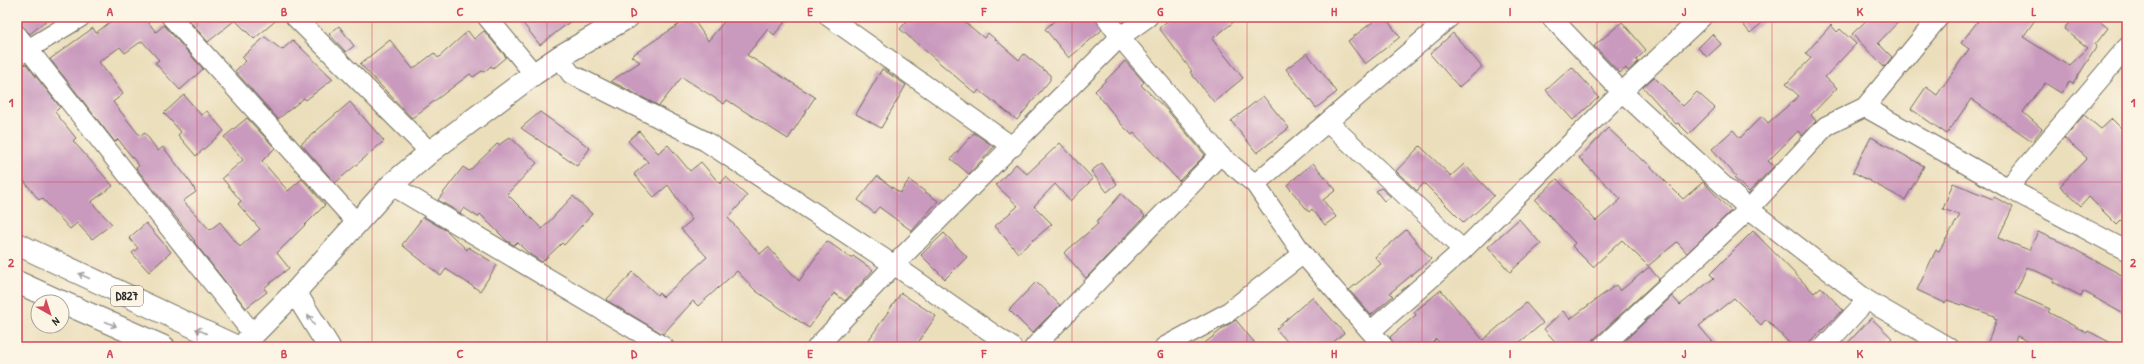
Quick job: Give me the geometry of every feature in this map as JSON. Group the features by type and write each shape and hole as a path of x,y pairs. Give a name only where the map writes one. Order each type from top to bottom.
{"main road":[{"path":"244,343 295,292 356,222 391,185 430,152 534,74 559,57 628,17"},
{"name":"D827","path":"17,244 244,343"},
{"name":"D827","path":"17,282 44,294"},
{"path":"295,292 329,347"},
{"name":"D827","path":"70,306 164,347"}],"street":[{"path":"81,17 21,47 244,343"},
{"path":"171,17 356,222"},
{"path":"295,17 430,152"},
{"path":"487,17 534,74"},
{"path":"829,17 1013,147"},
{"path":"1106,17 1120,37 1220,155 1255,184 1302,254 1384,347"},
{"path":"817,347 894,265 1013,147 1120,37 1148,17"},
{"path":"1255,184 1450,17"},
{"path":"1551,17 1622,92 1749,209 1867,300 1948,347"},
{"path":"1371,331 1463,250 1622,92 1702,17"},
{"path":"1602,347 1749,209 1826,126 1866,107 1939,17"},
{"path":"2008,188 2127,47"},
{"path":"559,57 571,74 705,141 894,265 1012,347"},
{"path":"1866,107 2008,188 2127,251"},
{"path":"1328,122 1463,250"},
{"path":"1034,347 1220,155"},
{"path":"391,185 664,347"},
{"path":"1164,347 1227,313 1302,254"},
{"path":"1824,347 1867,300"}],"building":[{"path":"17,17 50,17 30,34 21,25 17,24"},
{"path":"116,17 144,17 156,32 164,25 203,69 180,90 155,63 159,60 142,41 125,53 120,47 99,62 123,94 113,102 140,136 145,133 158,151 163,147 191,183 196,192 183,201 210,230 220,222 240,247 260,229 238,204 241,201 222,178 243,160 224,137 247,118 275,148 262,161 288,191 302,179 325,205 277,253 289,268 264,288 267,292 246,308 194,242 195,241 136,168 139,166 118,139 115,142 50,59 93,28 96,33"},
{"path":"186,17 280,17 254,39 235,20 208,42"},
{"path":"518,17 576,17 540,45"},
{"path":"692,17 708,41 728,17 789,17 774,35 768,29 747,55 815,97 788,139 727,100 724,104 682,77 659,106 611,81 640,62 631,56"},
{"path":"910,17 959,17 984,38 988,33 1019,60 1024,54 1050,75 1050,80 1017,120 979,90 976,94 900,29"},
{"path":"1059,17 1095,17 1102,30 1069,58 1045,29"},
{"path":"1172,17 1240,17 1212,39 1243,78 1214,102 1190,72 1192,71 1159,28"},
{"path":"1379,17 1385,17 1400,37 1365,64 1348,41"},
{"path":"1737,17 1769,17 1750,33"},
{"path":"1870,17 1903,17 1878,43 1892,57 1884,67 1852,34"},
{"path":"1981,17 2037,17 2023,37 2069,66 2088,48 2064,29 2073,17 2094,17 2108,28 2095,45 2097,46 2073,84 2069,82 2061,93 2045,83 2023,112 2042,129 2032,141 1971,99 1947,134 1911,109 1926,87 1937,95 1969,49 1961,43"},
{"path":"1622,22 1646,50 1636,60 1638,62 1628,71 1626,68 1620,73 1594,46"},
{"path":"1831,25 1837,32 1840,29 1856,44 1825,77 1837,88 1811,115 1816,121 1802,136 1798,131 1768,161 1774,166 1749,192 1734,178 1736,176 1712,149 1733,130 1740,138 1762,116 1768,123 1799,96 1786,84 1811,58 1805,54"},
{"path":"339,26 354,46 346,52 329,34"},
{"path":"468,31 474,39 484,31 506,57 493,68 491,66 484,72 482,71 473,77 470,74 412,118 360,64 390,40 413,69 434,53 438,58"},
{"path":"1453,33 1482,67 1459,87 1430,54"},
{"path":"1712,34 1721,44 1707,57 1698,48"},
{"path":"265,37 282,50 293,40 333,79 306,100 304,98 278,119 235,71 246,61 242,57"},
{"path":"1307,53 1337,92 1316,108 1286,69"},
{"path":"1125,61 1144,82 1141,85 1167,110 1205,155 1179,181 1134,133 1132,135 1123,126 1095,91"},
{"path":"26,64 60,107 55,112 76,138 73,141 113,186 91,202 112,224 92,239 77,223 70,229 42,198 39,200 17,172 17,67"},
{"path":"1572,67 1599,97 1573,120 1546,90"},
{"path":"882,69 906,85 881,128 856,114"},
{"path":"1654,77 1683,106 1697,92 1715,108 1689,134 1678,123 1676,124 1643,87"},
{"path":"184,95 201,115 207,111 224,131 196,156 178,135 181,132 164,113"},
{"path":"1263,96 1289,128 1257,153 1231,121"},
{"path":"350,102 384,141 335,183 301,144"},
{"path":"540,112 590,148 577,166 521,128"},
{"path":"2084,115 2101,129 2112,119 2127,134 2127,215 2117,225 2089,197 2081,206 2060,186 2087,158 2064,138"},
{"path":"1608,128 1643,161 1644,160 1683,199 1703,182 1731,211 1687,253 1677,242 1648,266 1622,240 1593,267 1572,246 1575,243 1535,200 1557,179 1596,221 1621,199 1579,158"},
{"path":"639,131 658,153 668,145 690,171 701,162 720,184 726,177 747,196 728,218 760,254 768,247 799,281 827,241 851,258 853,256 873,270 845,301 834,293 809,328 756,291 737,271 698,306 693,301 663,334 606,300 633,272 657,295 659,293 663,297 707,257 681,229 692,220 668,185 654,197 634,174 648,162 628,141"},
{"path":"974,133 994,147 969,174 951,159"},
{"path":"510,137 537,163 507,194 542,229 573,196 592,214 564,245 562,243 542,262 528,253 517,242 514,245 507,241 480,214 478,217 464,208 460,213 438,200 463,167 469,171 497,144 499,145"},
{"path":"1871,137 1924,166 1905,200 1853,172"},
{"path":"1060,143 1093,179 1070,201 1055,184 1034,206 1052,224 1018,253 995,226 1018,206 996,185 1016,164 1027,174"},
{"path":"1420,146 1451,176 1464,164 1494,196 1464,223 1424,183 1417,191 1396,171"},
{"path":"1102,163 1117,184 1107,192 1091,171"},
{"path":"1313,163 1336,190 1323,200 1336,217 1325,225 1312,209 1309,212 1287,185"},
{"path":"877,176 900,193 909,180 938,201 912,231 879,207 874,213 858,200"},
{"path":"1953,183 1993,199 1994,197 2013,207 1998,238 2029,250 2038,232 2063,243 2127,278 2127,316 2083,291 2081,296 2053,282 2054,279 2027,267 2015,294 2050,309 2048,312 2087,333 2088,331 2119,347 2040,347 2017,336 2013,347 1986,347 1997,319 1994,318 1995,316 1947,300 1945,303 1917,290 1936,250 1939,251 1960,215 1943,209"},
{"path":"1381,188 1391,197 1384,201 1376,191"},
{"path":"1121,194 1145,216 1086,278 1064,253 1098,224 1096,222"},
{"path":"423,217 447,231 467,250 468,247 497,265 480,291 446,269 441,276 402,245"},
{"path":"1519,219 1541,244 1510,272 1488,247"},
{"path":"146,223 171,252 149,272 132,253 138,248 129,238"},
{"path":"1406,230 1431,259 1390,293 1393,296 1371,315 1349,290 1381,264 1375,257"},
{"path":"1753,231 1814,293 1821,287 1843,310 1804,347 1793,347 1766,319 1761,325 1734,298 1699,326 1717,347 1618,347 1672,296 1680,305 1714,278 1710,274"},
{"path":"944,233 967,257 945,279 921,255"},
{"path":"1649,267 1659,279 1594,339 1591,347 1560,347 1544,329 1563,311 1570,319 1616,285 1620,291"},
{"path":"1036,282 1060,305 1032,333 1009,310"},
{"path":"1441,290 1483,340 1526,303 1543,323 1514,347 1443,347 1436,339 1428,347 1395,347 1390,337 1416,315 1414,312"},
{"path":"901,293 936,316 915,347 864,347"},
{"path":"1312,297 1344,333 1328,347 1292,347 1276,329"},
{"path":"1871,318 1892,338 1883,347 1844,347"},
{"path":"1236,320 1258,347 1200,347 1226,326"}]}
